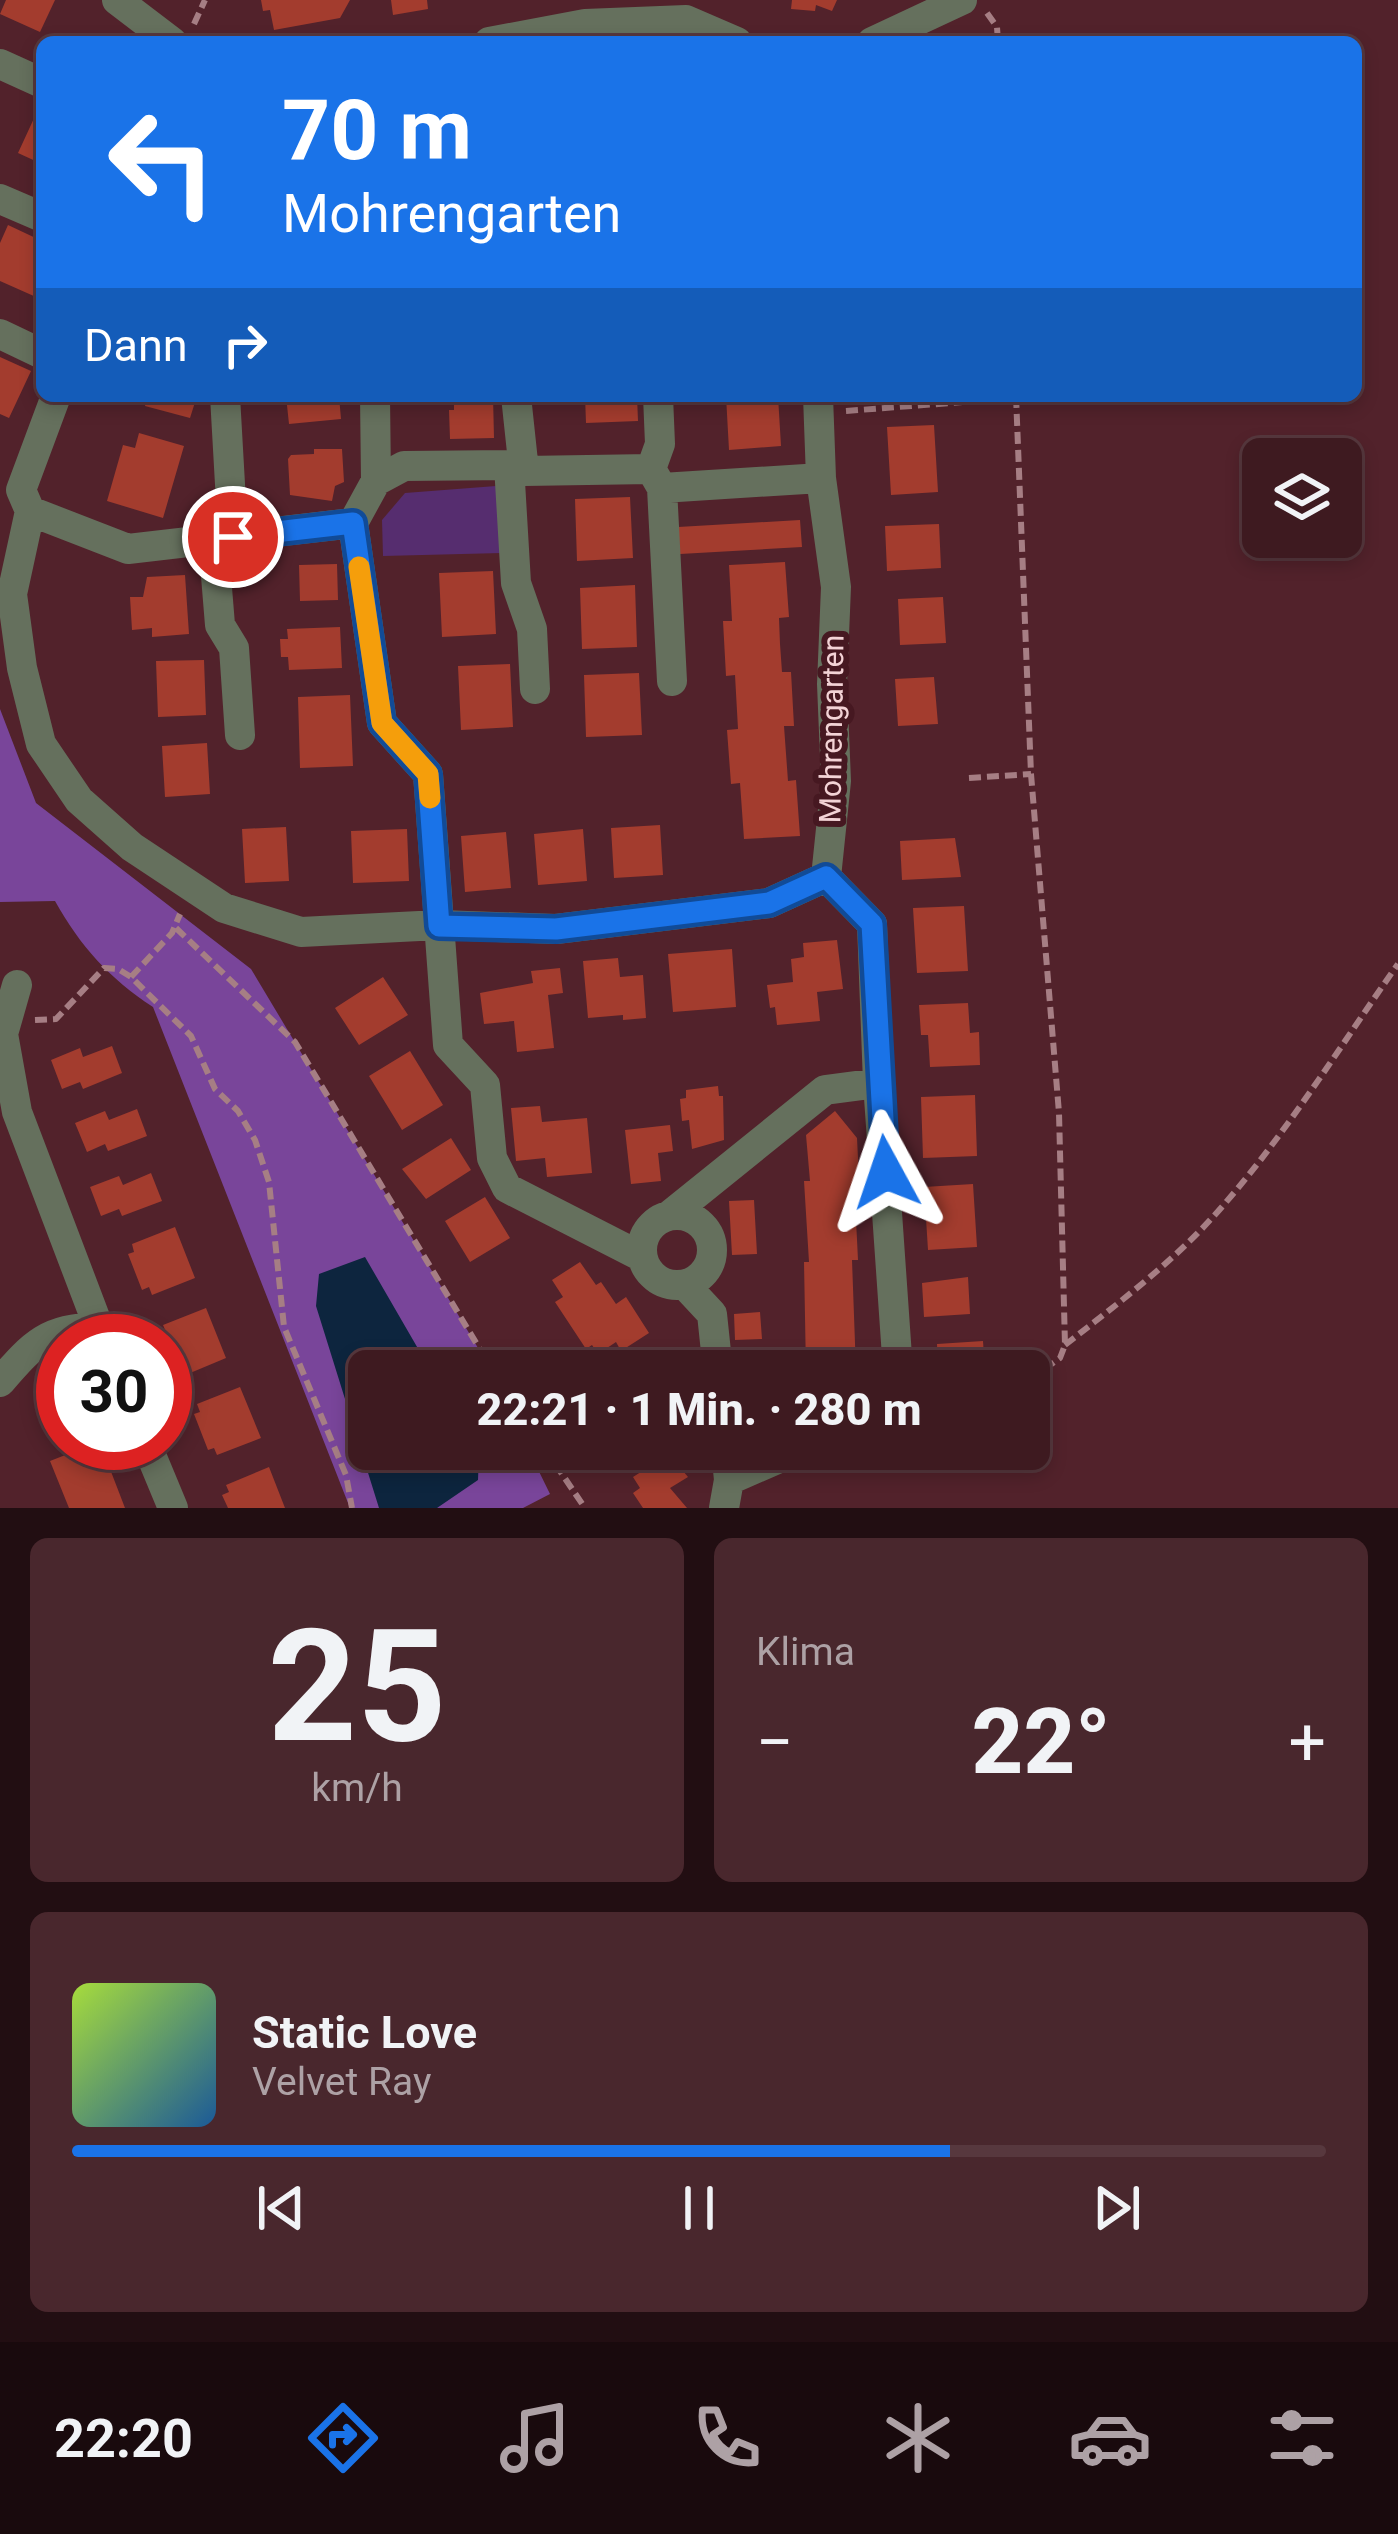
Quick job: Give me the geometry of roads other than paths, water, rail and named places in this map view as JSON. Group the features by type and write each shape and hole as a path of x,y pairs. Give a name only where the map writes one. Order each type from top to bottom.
{"street":[{"path":"117,0 164,36"},
{"path":"885,36 962,0"},
{"path":"521,36 585,24 686,20 723,36"},
{"path":"0,64 36,80"},
{"path":"0,199 36,214"},
{"path":"0,334 36,351"},
{"path":"54,402 17,494 12,594 22,668 41,744 80,800 131,847 224,908 301,932 439,926 556,929 769,903 826,877 872,924 897,1350"},
{"path":"224,402 220,626 234,648 240,735"},
{"path":"375,402 376,481 353,523 382,723 428,774 448,1045 485,1085 492,1158 507,1188 642,1257"},
{"path":"516,402 516,583 532,629 535,689"},
{"path":"658,402 657,478 671,681"},
{"name":"Mohrengarten","path":"818,404 821,478 836,587 832,684 836,781 826,877"},
{"path":"376,481 404,466 657,478 821,478"},
{"path":"17,494 128,549 353,523"},
{"path":"12,999 3,1034 17,1112 94,1314"},
{"path":"670,1215 698,1220 712,1243 707,1270 685,1285 670,1286 647,1270 642,1257 648,1230 826,1090 878,1083"},
{"path":"685,1285 712,1314 716,1350"},
{"path":"0,1382 36,1345"},
{"path":"157,1470 173,1508"}],"water":[{"path":"365,1257 419,1350 348,1350 348,1409 316,1306 319,1274"},
{"path":"367,1470 478,1470 478,1480 437,1508 379,1508"}]}
